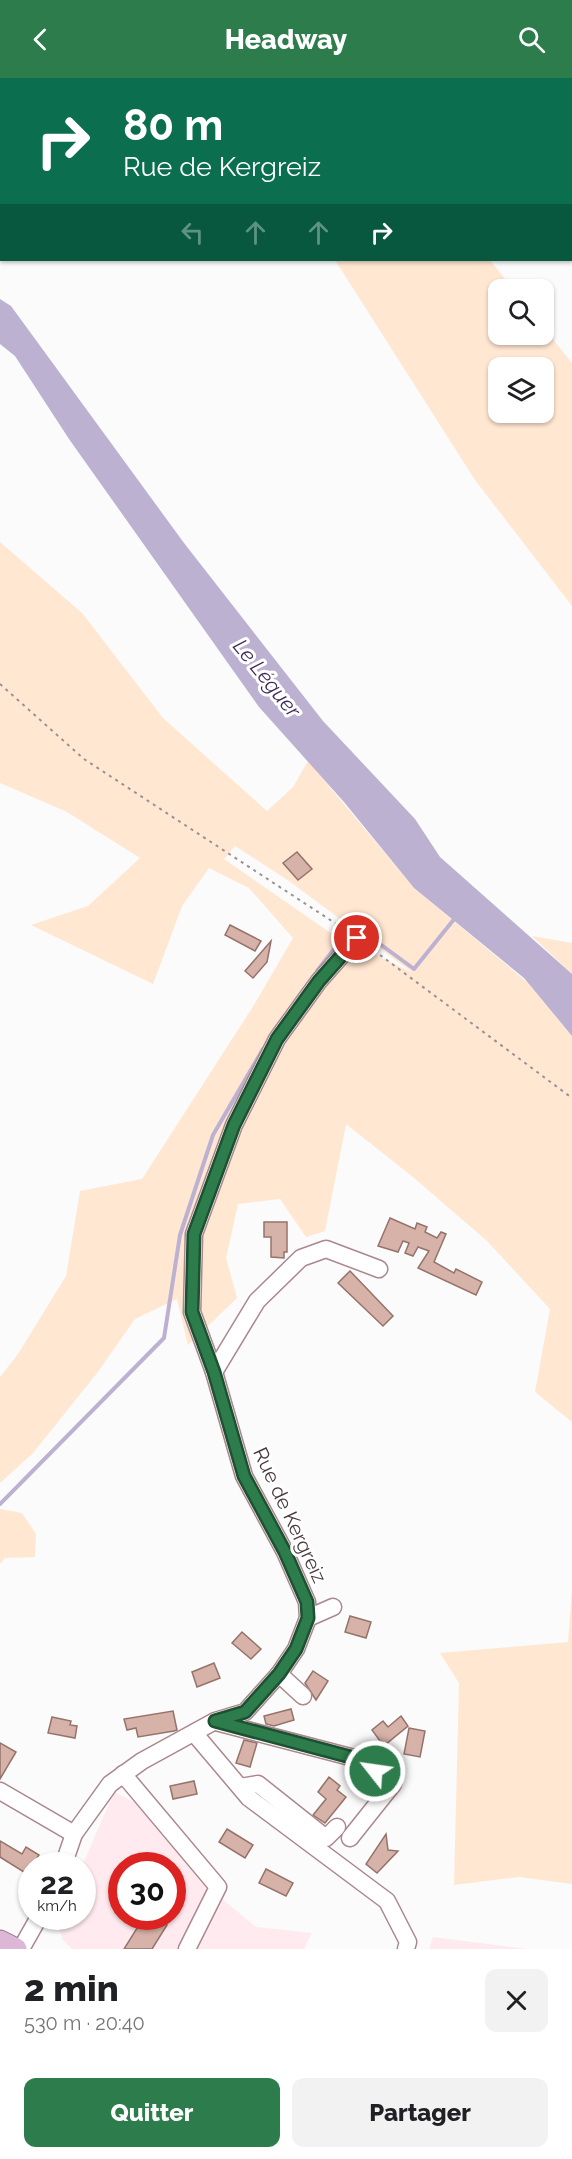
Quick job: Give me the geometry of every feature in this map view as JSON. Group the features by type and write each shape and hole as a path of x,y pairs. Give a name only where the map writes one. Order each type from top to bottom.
{"main road":[{"path":"0,1941 16,1949"}],"street":[{"name":"Rue de Kergreiz","path":"308,1618 307,1602 285,1552 244,1476 214,1372 192,1312 194,1234 234,1125 277,1039 319,981 357,938"},
{"path":"214,1372 256,1301 301,1258 326,1249 379,1269"},
{"path":"68,1852 74,1834 110,1784 142,1761 215,1721 245,1712 279,1674 296,1649 308,1618 333,1606"},
{"path":"279,1674 303,1696"},
{"path":"215,1721 358,1759 393,1784 350,1838"},
{"path":"194,1733 249,1798 387,1901 408,1942 406,1949"},
{"path":"358,1759 379,1751"},
{"path":"123,1774 218,1887 187,1949"},
{"path":"240,1786 258,1784 326,1838 337,1827"},
{"path":"0,1791 74,1834"},
{"path":"21,1949 32,1930"}],"path":[{"path":"0,684 84,759 357,938 572,1098"}],"shaded area":[{"path":"336,261 491,261 505,279 488,279 488,345 554,345 554,341 572,363 572,606 475,480"},
{"path":"0,542 82,613 163,718 267,811 293,787 308,761 414,888 527,982 572,1036 572,1422 535,1392 550,1309 487,1241 413,1177 346,1124 325,1231 306,1237 280,1199 238,1204 226,1258 237,1298 188,1345 177,1299 135,1319 97,1373 33,1453 0,1483 0,1377 18,1354 66,1276 80,1191 142,1179 254,1005 293,938 249,888 209,868 182,906 153,984 31,925 88,906 140,858 67,812 0,783","holes":["235,846 289,881 413,973 329,932 224,859"]},
{"path":"532,936 572,943 572,974"},
{"path":"0,1509 22,1513 36,1534 35,1557 5,1558 0,1564"},
{"path":"572,1589 572,1884 519,1877 454,1885 459,1683 440,1653 568,1642"},
{"path":"114,1792 140,1805 178,1852 108,1852 108,1930 186,1930 186,1862 201,1881 256,1927 312,1933 304,1949 72,1949 62,1939 60,1930 96,1930 96,1852 88,1852"},
{"path":"433,1937 527,1949 429,1949"}],"water":[{"name":"Le Léguer","path":"0,299 11,306 184,543 323,721 415,819 440,857 572,974 572,1036 524,978 414,888 344,802 259,707 69,439 15,356 0,344"}],"building":[{"path":"297,852 312,869 298,880 283,863"},
{"path":"230,925 261,941 255,951 225,935"},
{"path":"271,941 267,962 253,978 245,971"},
{"path":"390,1218 415,1229 417,1223 427,1227 425,1232 437,1238 441,1232 446,1234 434,1262 454,1273 456,1269 482,1282 476,1295 418,1268 429,1251 418,1247 413,1256 405,1253 409,1243 403,1241 398,1252 378,1246"},
{"path":"264,1222 287,1222 287,1252 284,1252 284,1258 271,1257 271,1237 264,1237"},
{"path":"350,1271 393,1316 383,1326 338,1283"},
{"path":"350,1616 371,1622 366,1638 345,1632"},
{"path":"242,1632 261,1649 251,1659 232,1643"},
{"path":"214,1663 220,1678 197,1687 192,1672"},
{"path":"313,1671 328,1681 316,1700 305,1683"},
{"path":"291,1709 294,1720 274,1726 266,1724 264,1716"},
{"path":"173,1711 177,1730 138,1737 136,1728 127,1730 124,1719"},
{"path":"401,1716 408,1726 386,1744 380,1741 372,1730 383,1721 388,1727"},
{"path":"52,1717 71,1721 70,1725 77,1726 75,1738 48,1733"},
{"path":"409,1728 425,1731 420,1757 404,1754"},
{"path":"244,1740 257,1743 250,1767 236,1763"},
{"path":"0,1743 16,1752 0,1779"},
{"path":"329,1777 340,1786 337,1790 346,1797 325,1823 313,1815 326,1799 318,1792"},
{"path":"194,1781 197,1794 173,1799 170,1786"},
{"path":"227,1829 253,1845 245,1858 219,1842"},
{"path":"386,1834 388,1850 398,1851 377,1873 366,1864"},
{"path":"0,1841 19,1852 18,1868 0,1857"},
{"path":"26,1847 34,1852 23,1852"},
{"path":"266,1869 293,1883 286,1896 259,1883"},
{"path":"136,1930 164,1930 152,1949 124,1949"}],"waterway":[{"path":"361,930 414,969 455,918"},
{"path":"317,971 341,940"},
{"path":"0,1504 164,1338 180,1235 213,1135 263,1049"}],"route":[{"path":"357,938 319,981 277,1039 234,1125 194,1234 192,1312 214,1372 244,1476 285,1552 307,1602 308,1618 296,1649 279,1674 245,1712 215,1721 358,1759 375,1771"}]}
